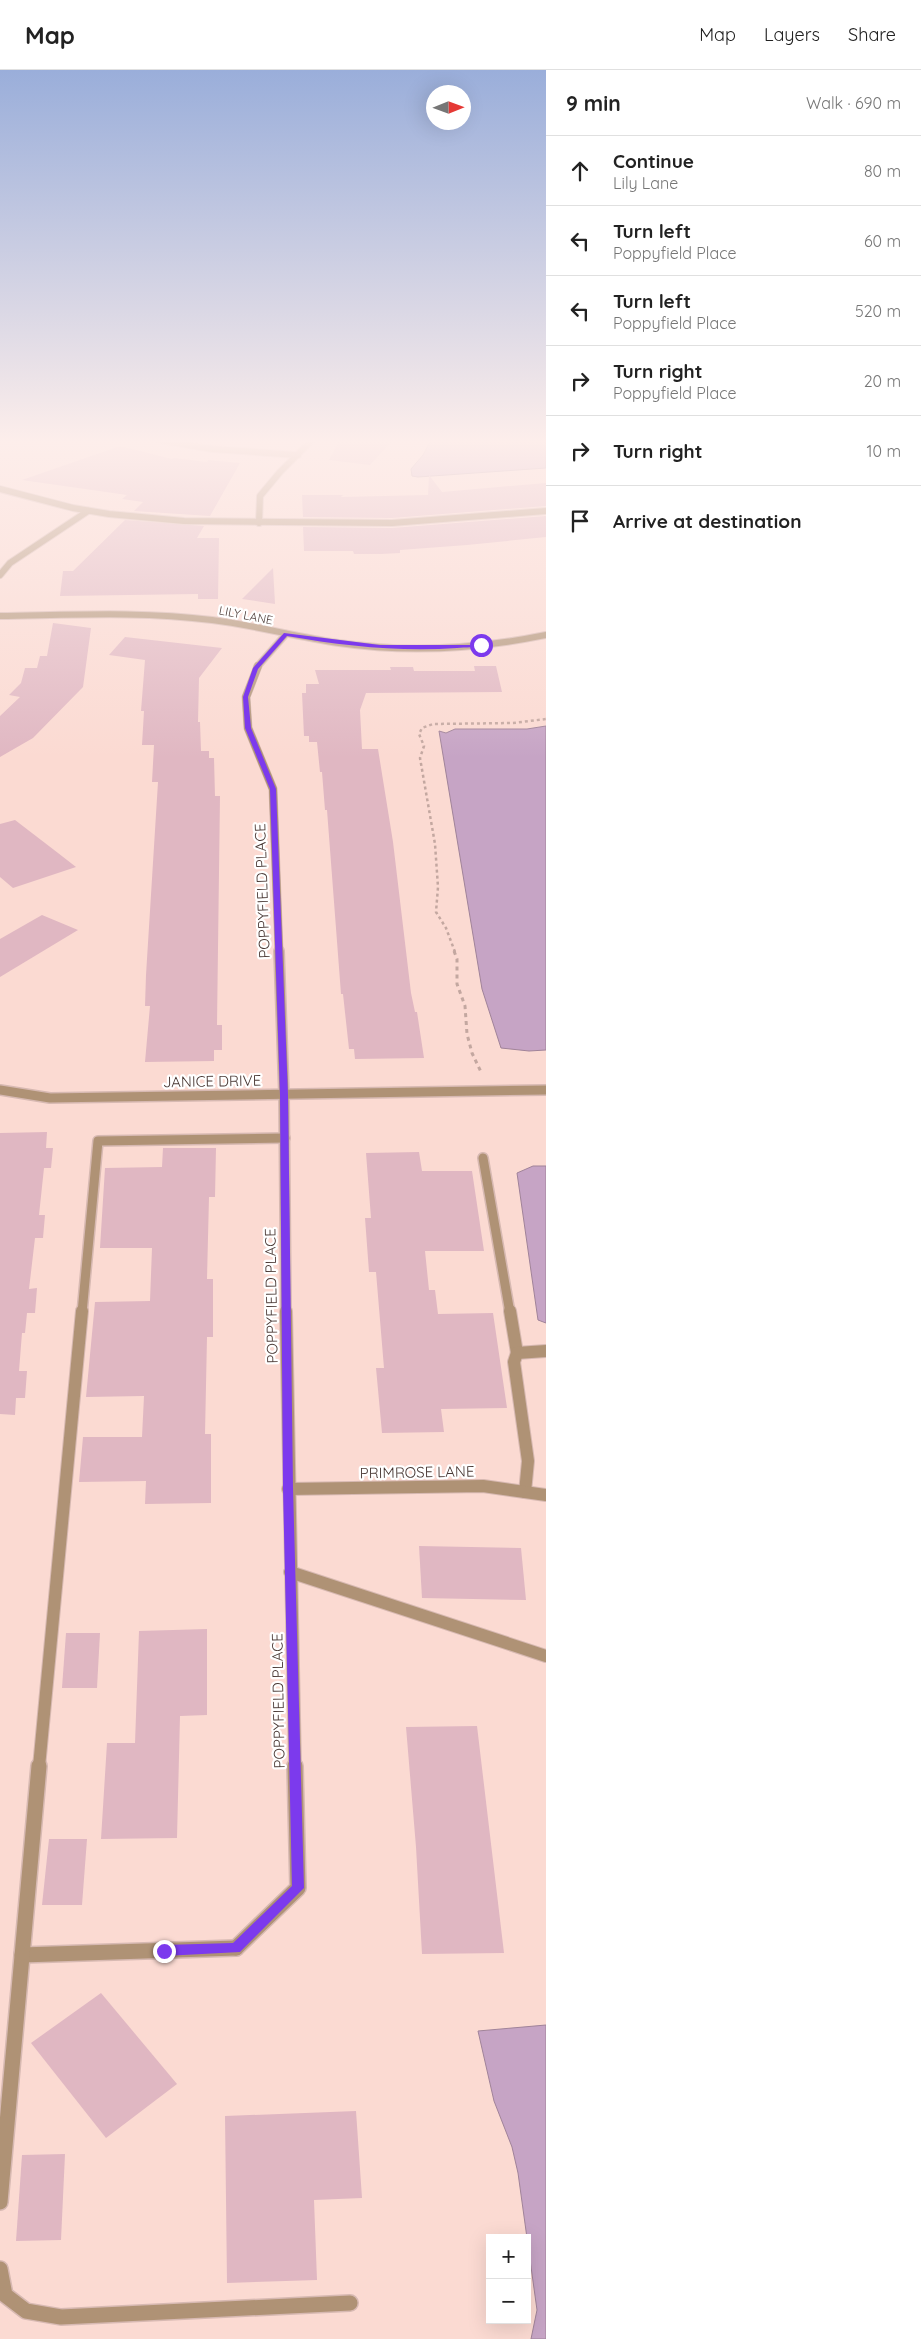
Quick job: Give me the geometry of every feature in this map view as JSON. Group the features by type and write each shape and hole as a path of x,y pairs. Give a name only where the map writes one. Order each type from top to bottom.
{"street":[{"path":"0,575 10,563 36,546"},
{"name":"LILY LANE","path":"0,616 178,616 245,624 341,644 419,648 496,644 546,635"},
{"name":"POPPYFIELD PLACE","path":"22,1955 236,1948 298,1888 288,1488 284,1095 273,789 248,728 246,697 256,668 286,634"},
{"name":"JANICE DRIVE","path":"0,1090 50,1098 546,1090"},
{"path":"0,2202 98,1141 284,1138"},
{"path":"483,1158 517,1352 514,1362 528,1460 524,1492"},
{"path":"517,1352 546,1351"},
{"name":"PRIMROSE LANE","path":"288,1488 483,1486 546,1495"},
{"path":"290,1572 546,1656"},
{"path":"0,2269 5,2294 26,2311 61,2317 350,2303"}],"path":[{"path":"480,1072 467,1034 465,1006 457,984 457,959 446,928 436,912 438,887 435,844 420,758 424,746 419,734 422,728 433,724 513,723 546,719"}],"shaded area":[{"path":"546,726 546,1050 529,1051 501,1048 482,989 439,731 446,733 455,729 527,729"},
{"path":"533,1166 546,1166 546,1323 538,1320 517,1173"},
{"path":"546,2025 546,2339 531,2339 537,2310 531,2267 531,2234 526,2234 518,2173 512,2147 494,2101 478,2031"}],"building":[{"path":"99,546 219,546 218,599 198,599 198,594 60,596 63,571 73,571"},
{"path":"304,546 455,546 400,550 400,553 381,554 354,554 353,551 304,551"},
{"path":"273,568 275,604 242,599"},
{"path":"53,623 91,628 83,687 33,738 0,757 0,716 20,697 9,695 21,683 25,668 37,668 40,656 47,656"},
{"path":"125,637 222,648 199,678 198,722 200,722 201,751 209,751 209,758 214,758 215,796 220,796 217,1025 222,1025 222,1050 214,1050 214,1061 145,1062 150,1006 145,1006 146,975 158,782 152,782 154,745 142,745 144,711 141,711 145,660 109,655"},
{"path":"474,666 496,666 502,692 366,693 360,710 362,749 378,749 393,842 411,993 415,1012 417,1012 424,1058 355,1059 354,1049 349,1049 343,994 341,994 327,810 325,810 322,772 320,772 317,742 309,742 309,736 304,736 302,693 306,693 306,684 319,684 315,670 391,670 390,667 413,667 414,671 475,671"},
{"path":"15,820 76,867 13,888 0,877 0,824"},
{"path":"42,915 78,930 0,977 0,939"},
{"path":"47,1132 46,1148 53,1148 51,1168 44,1168 39,1215 45,1215 43,1238 35,1238 29,1289 37,1288 35,1313 27,1313 25,1333 22,1333 19,1371 27,1371 25,1398 16,1398 15,1415 0,1414 0,1133"},
{"path":"163,1148 216,1148 215,1197 209,1197 207,1279 213,1279 213,1337 207,1337 205,1434 211,1434 211,1503 145,1504 146,1481 79,1482 83,1437 142,1437 144,1396 86,1397 95,1302 150,1301 152,1248 100,1248 105,1168 162,1167"},
{"path":"419,1152 422,1171 472,1171 484,1251 425,1251 429,1290 435,1290 438,1314 493,1313 507,1408 441,1409 444,1432 382,1433 376,1368 384,1368 376,1272 369,1272 365,1218 371,1218 366,1153"},
{"path":"419,1546 521,1548 526,1600 422,1598"},
{"path":"207,1629 207,1715 180,1716 177,1838 101,1839 107,1743 135,1743 139,1631"},
{"path":"66,1633 100,1633 97,1688 62,1688"},
{"path":"477,1726 504,1953 422,1954 416,1847 406,1727"},
{"path":"49,1839 87,1839 82,1905 42,1905"},
{"path":"101,1993 177,2084 106,2138 31,2043"},
{"path":"356,2111 362,2198 314,2200 317,2280 227,2283 225,2116"},
{"path":"65,2154 61,2240 16,2241 22,2155"}],"route":[{"path":"164,1951 236,1948 298,1888 288,1488 284,1095 273,789 248,728 246,697 256,668 286,634 341,644 380,647 441,648 481,645"}]}
